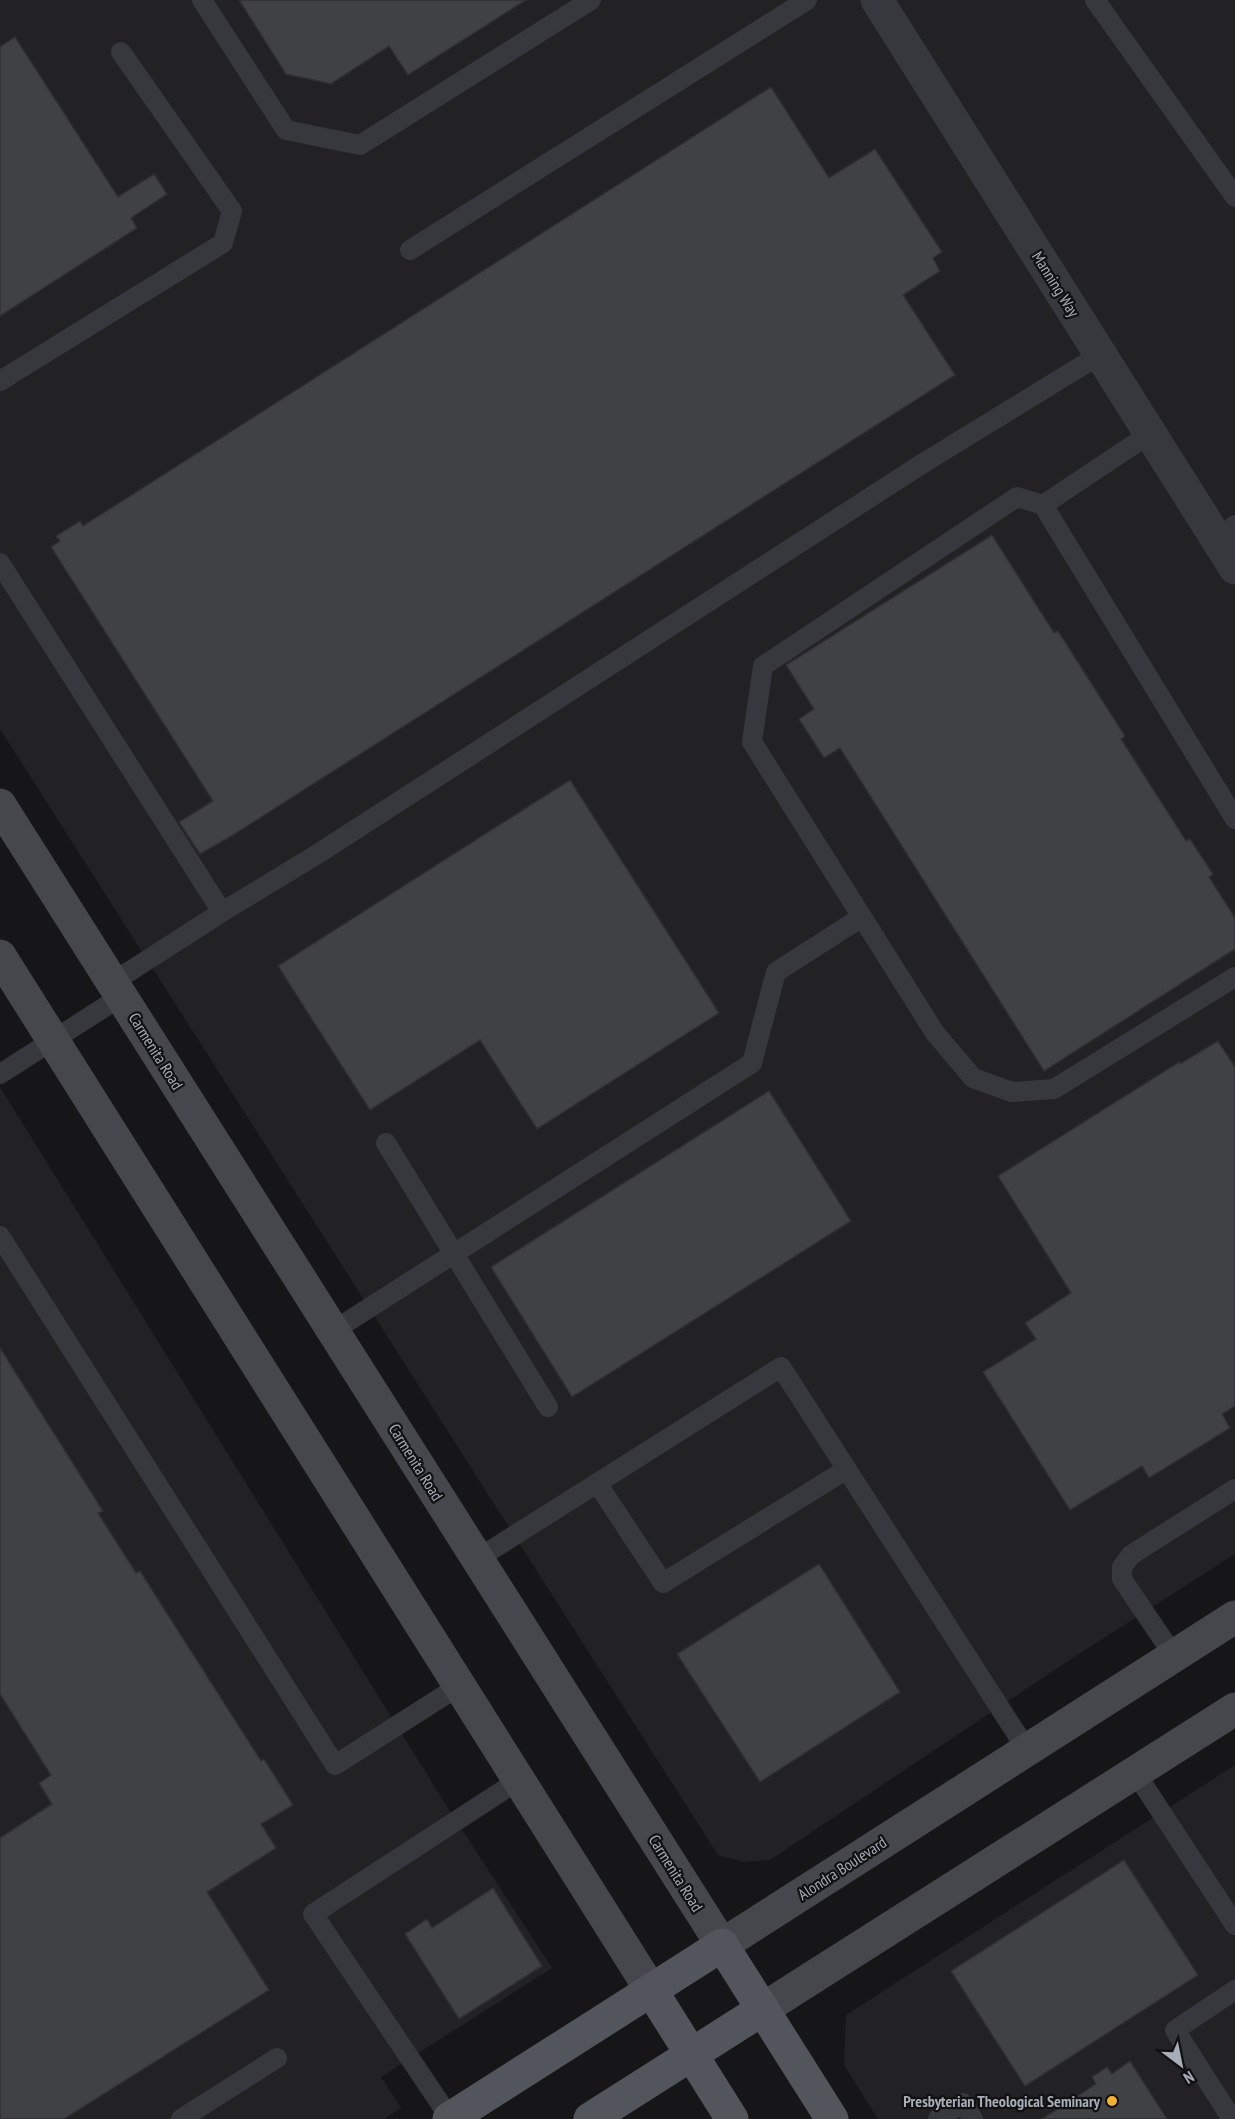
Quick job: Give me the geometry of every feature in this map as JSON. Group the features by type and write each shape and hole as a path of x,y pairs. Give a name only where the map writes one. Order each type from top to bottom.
{"main road":[{"name":"Carmenita Road","path":"0,805 832,2119"},
{"path":"0,956 732,2119"},
{"name":"Alondra Boulevard","path":"450,2119 1235,1617"},
{"path":"590,2119 1235,1709"}],"street":[{"name":"Manning Way","path":"877,0 1151,433 1226,533 1235,568"}],"lane":[{"path":"202,0 286,130 360,145 591,0"},
{"path":"410,250 807,0"},
{"path":"1095,0 1235,197"},
{"path":"0,381 223,243 232,211 121,52"},
{"path":"0,1074 53,1041 117,989 222,912 315,855 925,462 1101,354"},
{"path":"1043,505 1151,433"},
{"path":"1235,819 1043,505 1017,498 763,666 752,742 935,1033 973,1078 1012,1092 1054,1089 1235,977"},
{"path":"0,562 222,912"},
{"path":"333,1331 752,1063 776,972 862,917"},
{"path":"386,1143 548,1407"},
{"path":"0,1236 335,1765 459,1686"},
{"path":"477,1559 781,1367 1027,1750"},
{"path":"597,1483 663,1584 847,1469"},
{"path":"1174,1656 1122,1579 1122,1567 1131,1555 1235,1489"},
{"path":"1135,1772 1235,1925"},
{"path":"450,2119 313,1914 519,1780"},
{"path":"1232,2119 1174,2030 1235,1990"},
{"path":"182,2119 277,2058"},
{"path":"938,2119 963,2103 973,2119"}],"shaded area":[{"path":"0,0 1235,0 1235,1554 1065,1663 770,1860 743,1862 718,1855 0,729"},
{"path":"0,1087 441,1797 552,1968 381,2077 401,2108 384,2119 0,2119"},
{"path":"1235,1765 1235,2119 878,2119 844,2065 846,2015"}],"building":[{"path":"239,0 526,0 408,75 389,46 331,84 286,74"},
{"path":"15,37 118,197 154,174 167,194 131,218 137,228 0,316 0,47"},
{"path":"771,87 829,178 875,149 942,252 933,258 940,271 903,295 955,375 200,854 179,822 213,801 51,547 60,541 56,536 80,521 83,526"},
{"path":"992,535 1054,633 1058,631 1125,736 1121,739 1186,841 1190,839 1213,874 1209,877 1235,918 1235,949 1044,1071 840,748 824,758 799,719 814,709 786,665"},
{"path":"570,780 719,1013 537,1129 480,1040 370,1110 278,966"},
{"path":"1218,1041 1235,1067 1235,1406 1222,1414 1230,1428 1149,1478 1142,1466 1070,1510 983,1372 1036,1339 1025,1323 1071,1293 998,1176 1179,1062 1180,1064"},
{"path":"769,1091 851,1221 572,1397 491,1267"},
{"path":"0,1348 103,1511 98,1513 136,1573 140,1571 261,1761 264,1759 293,1805 261,1824 276,1848 207,1892 269,1990 64,2119 0,2119 0,1838 52,1804 39,1783 51,1775 0,1694"},
{"path":"819,1564 900,1692 760,1782 677,1654"},
{"path":"1124,1860 1198,1975 1025,2086 951,1971"},
{"path":"493,1888 542,1966 459,2019 405,1934 427,1919 432,1928"},
{"name":"Presbyterian Theological Seminary","path":"1130,2061 1167,2119 1042,2119 1096,2084 1092,2077 1107,2067 1112,2074"}],"place":[{"name":"Presbyterian Theological Seminary","path":"1112,2101"}]}
